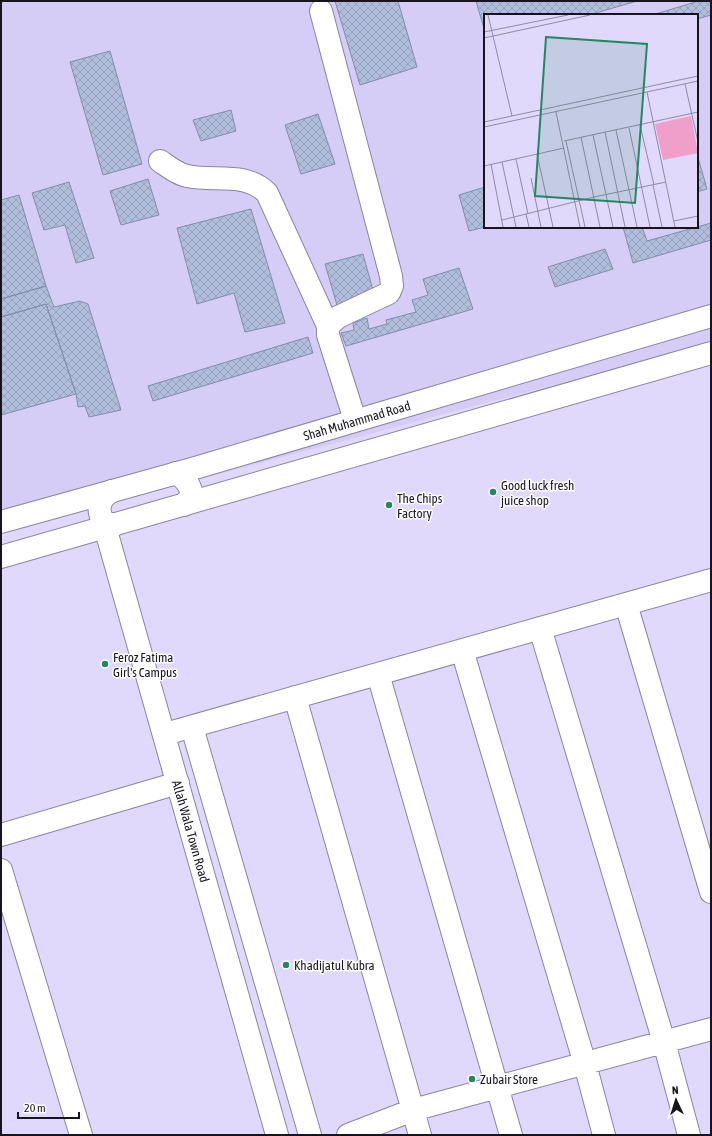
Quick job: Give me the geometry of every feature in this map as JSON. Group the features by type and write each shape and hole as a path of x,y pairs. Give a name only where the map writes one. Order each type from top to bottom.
{"street":[{"path":"321,10 391,276 392,286 389,293 338,317 328,326"},
{"path":"160,161 173,170 187,176 244,180 259,185 267,193 328,326 328,335 355,420"},
{"name":"Shah Muhammad Road","path":"1,522 176,474 711,316"},
{"path":"1,557 711,353"},
{"path":"176,474 188,483 191,488 192,495 184,505"},
{"path":"109,526 104,522 99,511 102,499 112,491"},
{"name":"Allah Wala Town Road","path":"109,526 164,734 277,1135"},
{"path":"164,734 626,604 710,583"},
{"path":"626,604 711,892"},
{"path":"540,628 664,1042 689,1135"},
{"path":"462,650 585,1064 604,1135"},
{"path":"378,674 511,1135"},
{"path":"295,697 420,1135"},
{"path":"192,727 310,1135"},
{"path":"1,835 178,783"},
{"path":"1,870 81,1135"},
{"path":"348,1135 413,1110 711,1029"}],"shaded area":[{"path":"1,1 711,1 711,343 1,532"}],"building":[{"path":"335,1 398,1 417,67 360,85"},
{"path":"476,1 637,1 592,14 484,14 484,29"},
{"path":"699,1 711,1 711,15 698,19 698,14 655,14"},
{"path":"110,51 142,164 103,175 70,62"},
{"path":"231,110 236,131 201,141 193,120"},
{"path":"318,114 335,164 301,174 285,125"},
{"path":"698,158 707,189 698,192"},
{"path":"148,179 159,215 121,225 110,191"},
{"path":"69,182 94,258 76,263 65,225 44,230 32,193"},
{"path":"484,187 484,227 469,231 459,195"},
{"path":"19,195 46,286 1,299 1,200"},
{"path":"251,209 285,323 245,332 234,293 197,304 177,228"},
{"path":"711,223 711,240 633,263 623,228 642,228 647,241 698,228 698,227"},
{"path":"605,249 613,269 555,287 548,267"},
{"path":"363,254 374,294 337,305 325,264"},
{"path":"459,268 473,309 346,346 341,333 354,330 353,323 367,318 369,329 387,324 386,320 416,312 412,300 428,295 423,279"},
{"path":"46,286 54,307 80,301 88,304 121,410 89,417 85,406 78,407 76,394 46,304 1,317 1,299"},
{"path":"46,304 76,394 1,415 1,317"},
{"path":"308,337 313,353 153,401 148,386"}],"place":[{"name":"Good luck fresh juice shop","path":"493,492"},
{"name":"The Chips Factory","path":"389,505"},
{"name":"Feroz Fatima Girl's Campus","path":"105,664"},
{"name":"Khadijatul Kubra","path":"286,965"},
{"name":"Zubair Store","path":"472,1079"}]}
